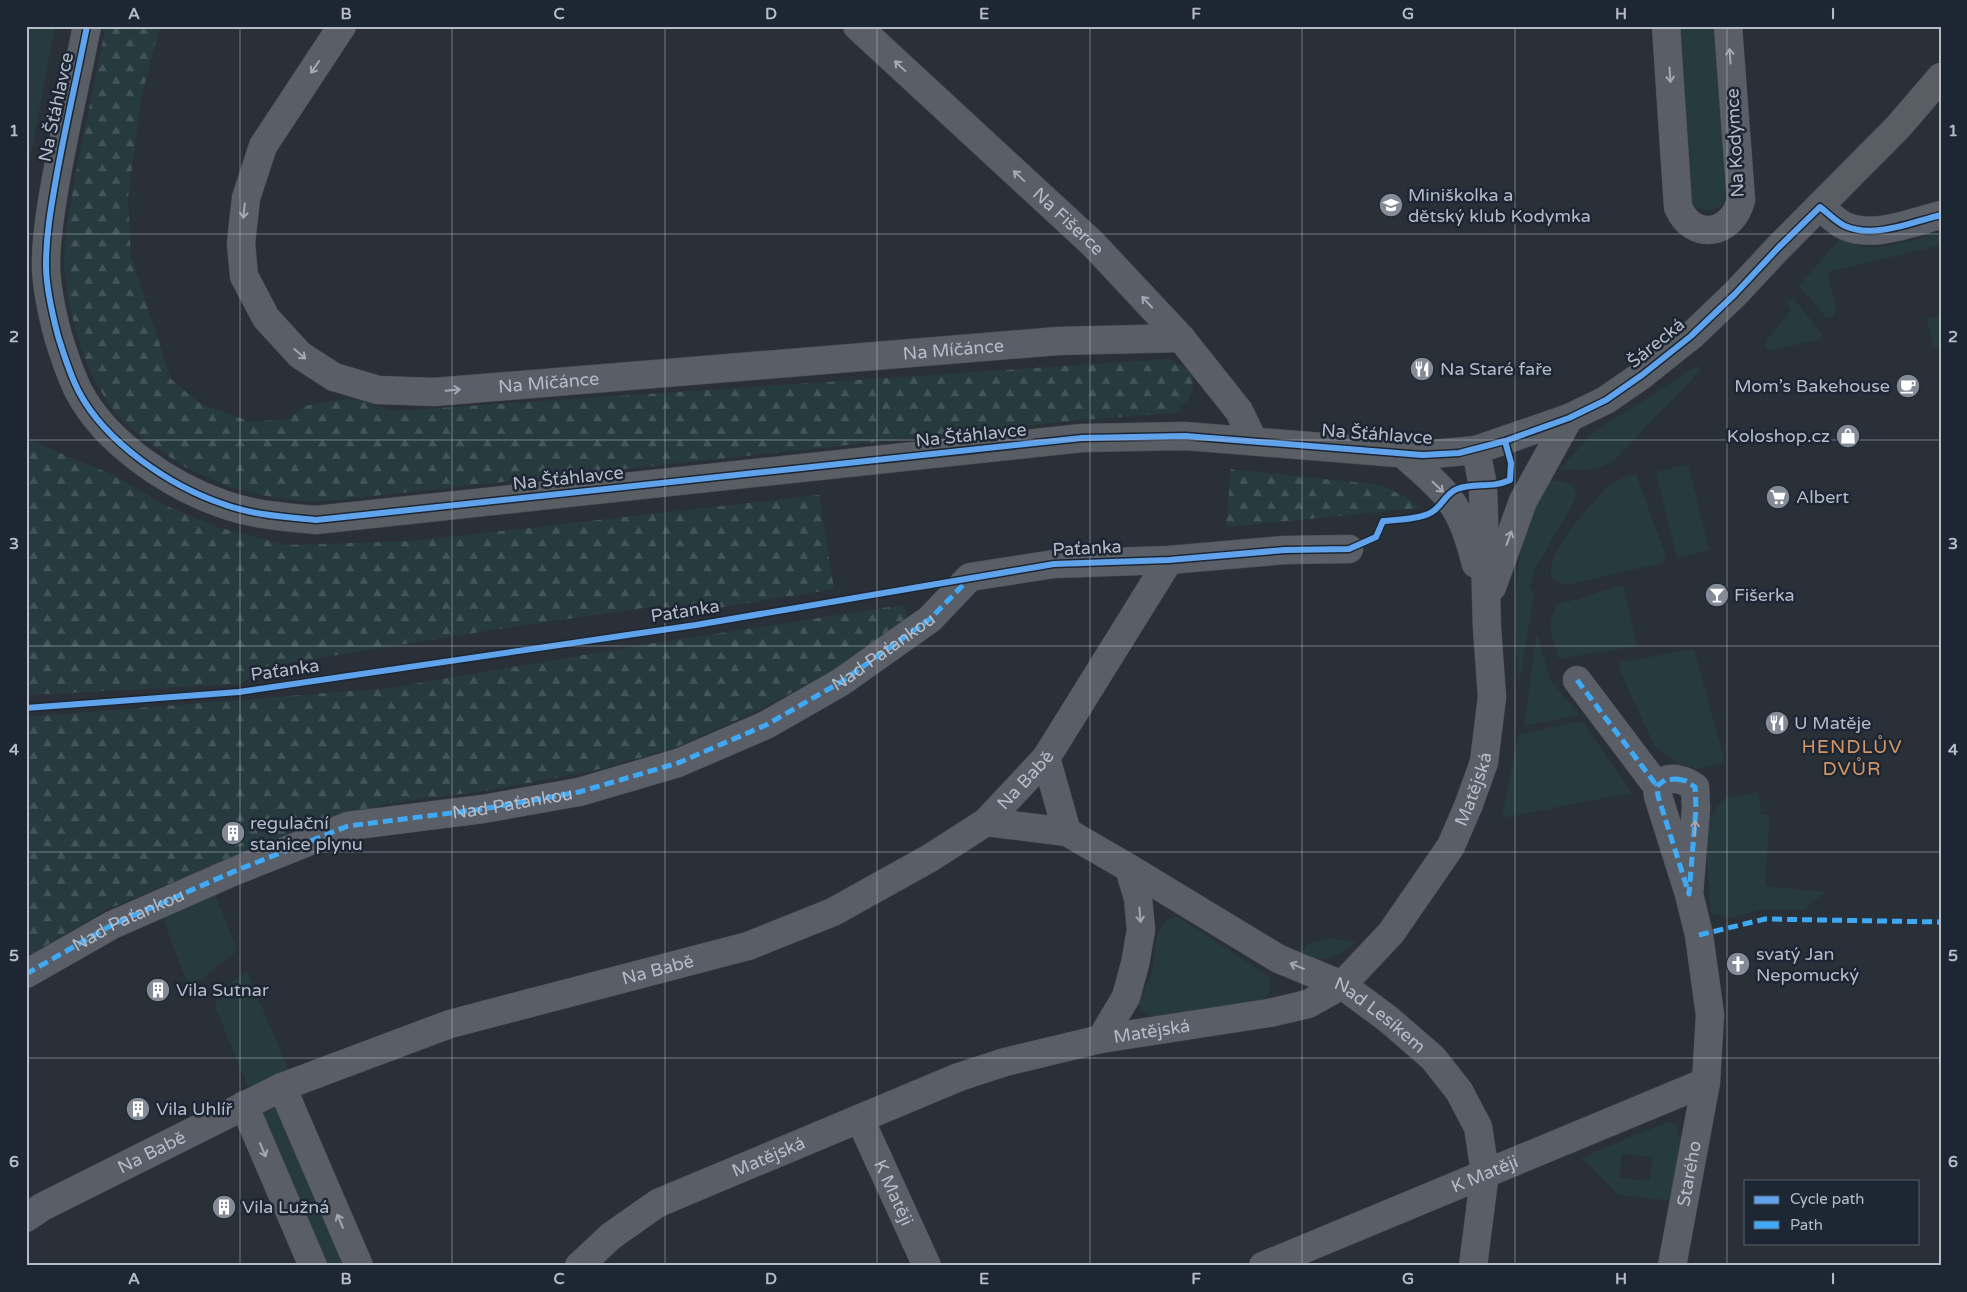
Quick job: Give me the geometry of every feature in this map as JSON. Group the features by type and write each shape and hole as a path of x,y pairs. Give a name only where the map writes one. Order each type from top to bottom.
{"street":[{"name":"Na Šťáhlavce","path":"88,26 60,158 48,229 46,267 52,313 64,357 80,393 101,425 133,454 174,482 223,504 272,516 316,520 1082,438 1158,436 1253,440 1402,454 1436,454 1476,450"},
{"name":"Na Míčánce","path":"342,26 263,146 246,198 241,242 244,276 266,318 300,355 334,377 378,390 434,392 1058,341 1181,338"},
{"name":"Na Fišerce","path":"857,26 1093,244 1181,338 1239,411 1253,440"},
{"name":"Na Kodymce","path":"1666,26 1678,207 1683,218 1701,230 1723,227 1738,212 1741,200 1728,26"},
{"name":"Šárecká","path":"1476,450 1569,418 1606,400 1642,376 1691,336 1898,127 1941,78"},
{"path":"1820,207 1844,226 1877,231 1941,215"},
{"name":"Matějská","path":"1487,600 1523,501 1569,418"},
{"name":"Matějská","path":"579,1266 611,1236 658,1204 959,1077 1004,1062 1101,1039 1269,1013 1308,1004 1342,985 1391,933 1450,846 1470,804 1484,762 1492,697 1482,486 1476,450"},
{"name":"Matějská","path":"1402,454 1447,496 1460,516 1469,538 1487,600"},
{"name":"Paťanka","path":"970,577 1054,564 1169,560 1285,550 1349,549"},
{"name":"Na Babě","path":"26,1218 42,1207 282,1087 450,1024 748,946 833,912 930,858 986,822 1046,758 1169,560"},
{"name":"Nad Paťankou","path":"26,974 121,921 235,871 348,826 484,809 579,792 678,763 766,725 841,682 930,619 970,577"},
{"path":"1578,680 1657,786 1658,796 1689,894 1699,935 1710,1015 1706,1082"},
{"path":"986,822 1067,832 1046,758"},
{"path":"1657,786 1665,780 1677,779 1686,781 1695,787 1696,808 1689,894"},
{"name":"Nad Lesíkem","path":"1067,832 1279,959 1342,985 1388,1019 1433,1058 1459,1091 1478,1127 1485,1172 1473,1266"},
{"path":"1101,1039 1126,997 1140,938 1138,898 1129,868"},
{"name":"K Matěji","path":"1264,1266 1485,1172 1706,1082"},
{"name":"Starého","path":"1672,1266 1706,1082"},
{"path":"282,1087 359,1266"},
{"path":"244,1105 314,1266"},
{"name":"K Matěji","path":"860,1119 927,1266"}],"green space":[{"path":"26,26 55,26 26,181"},
{"path":"106,26 160,26 141,98 128,197 131,257 171,379 199,403 251,422 289,419 304,406 351,398 394,411 1169,359 1191,372 1192,391 1188,399 1175,413 1081,420 316,502 275,498 229,487 183,466 145,440 115,413 96,384 82,351 70,309 64,266 66,231"},
{"path":"1675,26 1717,26 1730,194 1721,205 1711,210 1700,208 1689,200"},
{"path":"1941,234 1941,245 1828,272 1836,311 1831,318 1826,317 1799,286 1840,239 1864,247 1877,248"},
{"path":"1793,298 1823,335 1820,339 1771,351 1765,347 1767,340 1791,310 1787,305 1787,301"},
{"path":"1941,316 1941,345 1933,347 1927,319"},
{"path":"1697,366 1700,368 1700,371 1612,462 1599,468 1587,470 1560,469 1591,434"},
{"path":"26,439 111,474 169,507 217,527 285,545 413,541 819,495 834,589 700,611 658,606 531,624 263,667 241,684 26,695"},
{"path":"1688,464 1709,550 1677,558 1656,472"},
{"path":"1231,469 1381,485 1412,501 1419,508 1226,527"},
{"path":"1636,474 1666,557 1662,563 1568,585 1554,581 1551,570 1555,555 1578,521 1611,484 1619,479"},
{"path":"1550,480 1564,482 1573,486 1576,494 1574,502 1535,569 1530,586 1534,595 1519,685 1515,618 1518,568 1529,523"},
{"path":"1623,585 1637,646 1559,659 1551,632 1551,619 1557,605"},
{"path":"903,605 910,622 837,668 759,710 672,749 592,771 485,791 390,803 346,816 217,864 108,909 26,957 26,717 389,688 648,644"},
{"path":"1537,632 1550,680 1580,715 1524,726"},
{"path":"1694,649 1725,762 1699,769 1677,763 1655,747 1619,669 1620,662"},
{"path":"1582,721 1632,793 1502,818 1519,734"},
{"path":"1759,792 1761,815 1770,815 1765,886 1825,892 1804,910 1759,910 1730,918 1711,913 1704,824 1725,798"},
{"path":"215,895 238,950 199,981 188,985 163,918"},
{"path":"1177,916 1269,976 1270,990 1264,998 1261,1001 1155,1019 1142,1010 1138,1003 1152,974 1157,934 1165,921"},
{"path":"1330,938 1356,942 1329,958 1298,958 1308,944"},
{"path":"247,971 288,1070 248,1088 215,1006 218,992"},
{"path":"272,1106 278,1107 347,1266 326,1266 264,1119 264,1112"},
{"path":"1667,1122 1676,1125 1678,1135 1685,1136 1674,1201 1619,1195 1581,1158","holes":["1622,1154 1652,1157 1650,1181 1619,1178"]}],"marked path":[{"path":"26,974 112,925 235,871 348,826 483,809 579,792 678,763 766,725 841,682 930,619 969,579"},
{"path":"1577,680 1657,786"},
{"path":"1677,779 1686,781 1695,787 1696,808 1689,894 1658,796 1657,786 1665,780 1677,779"},
{"path":"1699,935 1765,919 1941,922"}],"cycle path":[{"path":"87,26 56,179 46,254 47,283 58,336 67,365 79,392 105,428 122,445 161,474 203,496 234,508 293,518 316,520 1082,438 1185,436 1422,455 1459,453 1505,441 1569,418 1606,400 1642,375 1691,336 1820,207 1845,226 1856,230 1868,231 1893,228 1941,215"},
{"path":"26,708 239,692 696,625 1054,564 1169,560 1285,550 1349,549 1376,537 1383,521 1415,518 1432,512 1450,493 1457,489 1503,483 1510,480 1511,463 1505,441"}],"place":[{"name":"Miniškolka a dětský klub Kodymka","path":"1391,205"},
{"name":"Na Staré faře","path":"1422,369"},
{"name":"Mom’s Bakehouse","path":"1908,386"},
{"name":"Koloshop.cz","path":"1848,436"},
{"name":"Albert","path":"1778,497"},
{"name":"Fišerka","path":"1717,595"},
{"name":"U Matěje","path":"1777,723"},
{"name":"regulační stanice plynu","path":"233,833"},
{"name":"svatý Jan Nepomucký","path":"1738,964"},
{"name":"Vila Sutnar","path":"158,990"},
{"name":"Vila Uhlíř","path":"138,1109"},
{"name":"Vila Lužná","path":"224,1207"}],"district":[{"name":"HENDLŮV DVŮR","path":"1852,758"}]}
